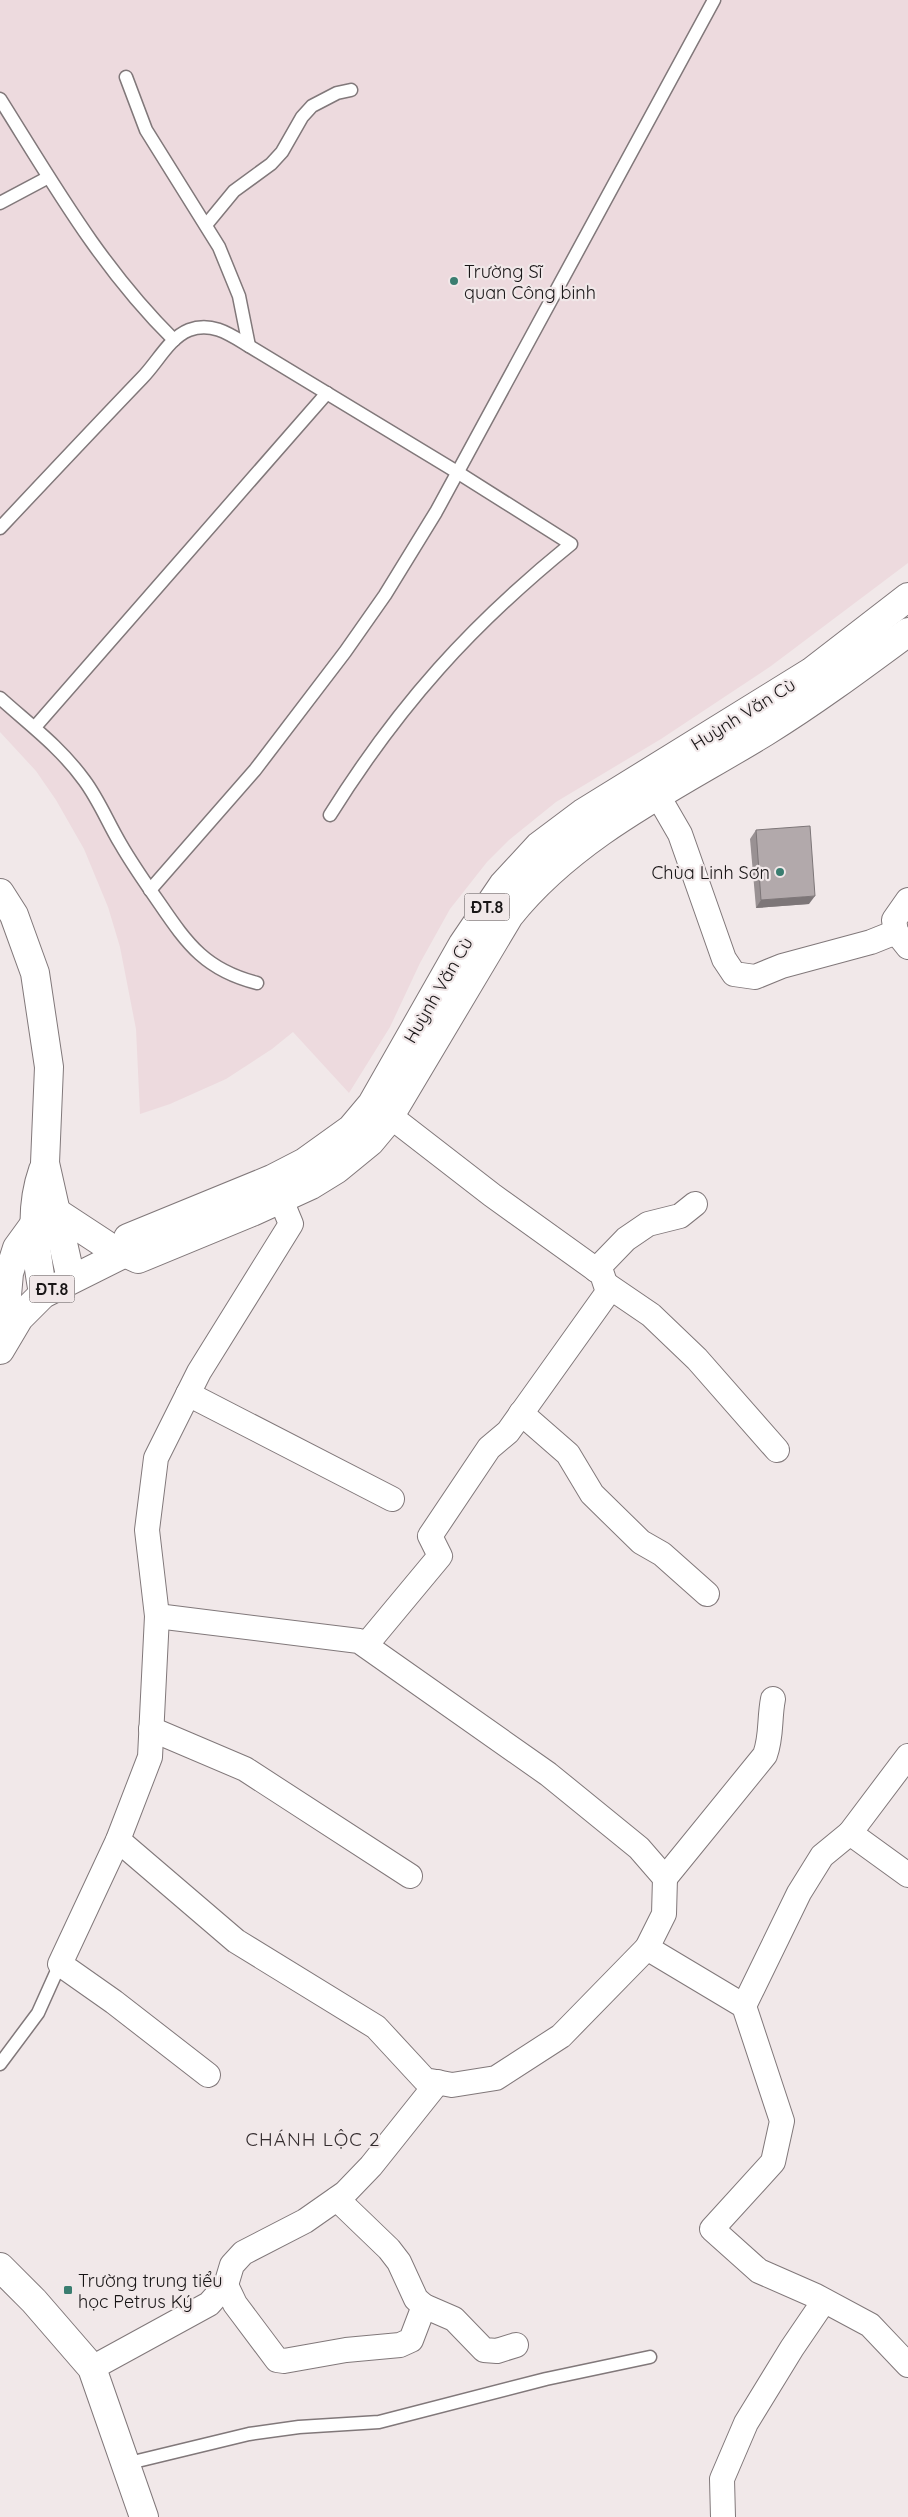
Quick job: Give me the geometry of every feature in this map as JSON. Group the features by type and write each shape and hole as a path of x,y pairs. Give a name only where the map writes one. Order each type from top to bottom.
{"main road":[{"name":"Huỳnh Văn Cù","path":"277,1190 360,1119 372,1104 463,944 502,884 539,846 583,814 811,672 908,597"},
{"path":"56,1212 123,1254 138,1259 277,1190 317,1181 354,1157 370,1142 390,1116 509,916 531,888 560,861 658,796 767,731 852,674 908,632"},
{"path":"0,893 14,915 34,973 39,998 49,1067 45,1163 71,1280"},
{"path":"43,1294 33,1226 38,1185 45,1163"},
{"path":"1,1347 4,1272 17,1248 33,1226"},
{"name":"ĐT.8","path":"1,1347 19,1318 43,1294 123,1254"},
{"path":"3,2275 34,2301 92,2368 144,2517"}],"street":[{"path":"658,796 680,834 724,959 734,974 755,977 782,966 871,942 902,939 894,920 908,900"},
{"path":"390,1116 651,1315 697,1359 776,1450"},
{"path":"208,2076 114,2002 60,1964 118,1840 150,1757 157,1616 148,1530 156,1458 199,1372 291,1224 277,1190"},
{"path":"366,1645 440,1556 430,1536 489,1448 508,1432 608,1292 602,1278 609,1255 648,1224 680,1216 695,1204"},
{"path":"188,1394 392,1498"},
{"path":"522,1413 568,1454 592,1494 641,1542 662,1554 707,1594"},
{"path":"157,1616 359,1641 548,1774 639,1848 665,1878"},
{"path":"118,1840 236,1941 376,2027 425,2080 452,2085 496,2078 561,2036 648,1948 664,1914 665,1878 765,1755 771,1740 770,1718 773,1699"},
{"path":"151,1730 245,1769 410,1876"},
{"path":"744,2006 799,1892 822,1856 850,1834 908,1756"},
{"path":"850,1834 908,1874"},
{"path":"648,1948 744,2006 782,2121 773,2162 712,2229 759,2271 824,2301 870,2326 908,2365"},
{"path":"92,2368 209,2304 226,2285 232,2265 243,2253 304,2221 337,2199 371,2166 438,2082"},
{"path":"337,2199 389,2249 399,2262 416,2299 424,2306 454,2319 484,2350 497,2351 516,2345"},
{"path":"226,2285 235,2304 277,2360 284,2361 346,2350 400,2345 412,2340 424,2306"},
{"path":"723,2517 722,2479 746,2423 792,2348 824,2301"}],"lane":[{"path":"150,890 255,770 345,652 395,579 436,512 714,0"},
{"path":"126,77 146,130 219,247 236,288 245,321 249,346"},
{"path":"206,225 234,191 271,164 282,152 302,117 312,106 330,95 351,90"},
{"path":"0,100 47,178 110,269 151,318 174,340"},
{"path":"0,203 47,178"},
{"path":"0,528 142,378 174,340 189,330 207,327 224,331 458,472 571,544 521,584 447,658 384,734 330,815"},
{"path":"35,727 327,393"},
{"path":"0,698 35,727 69,760 86,783 121,845 179,933 200,956 227,973 257,984"},
{"path":"0,2064 38,2013 60,1964"},
{"path":"125,2464 249,2434 299,2427 379,2422 546,2378 650,2357"}],"shaded area":[{"name":"Trường Sĩ quan Công binh","path":"0,0 908,0 908,563 771,666 661,739 556,802 509,840 487,862 450,909 420,963 390,1027 349,1093 293,1032 272,1049 226,1079 170,1104 140,1114 136,1029 120,947 108,907 84,849 56,800 36,771 0,732"}],"building":[{"name":"Chùa Linh Sơn","path":"810,826 815,896 761,900 756,830"}],"place":[{"name":"Trường Sĩ quan Công binh","path":"454,281"},
{"name":"Chùa Linh Sơn","path":"780,872"},
{"name":"Trường trung tiểu học Petrus Ký","path":"68,2290"}],"district":[{"name":"CHÁNH LỘC 2","path":"313,2139"}]}
